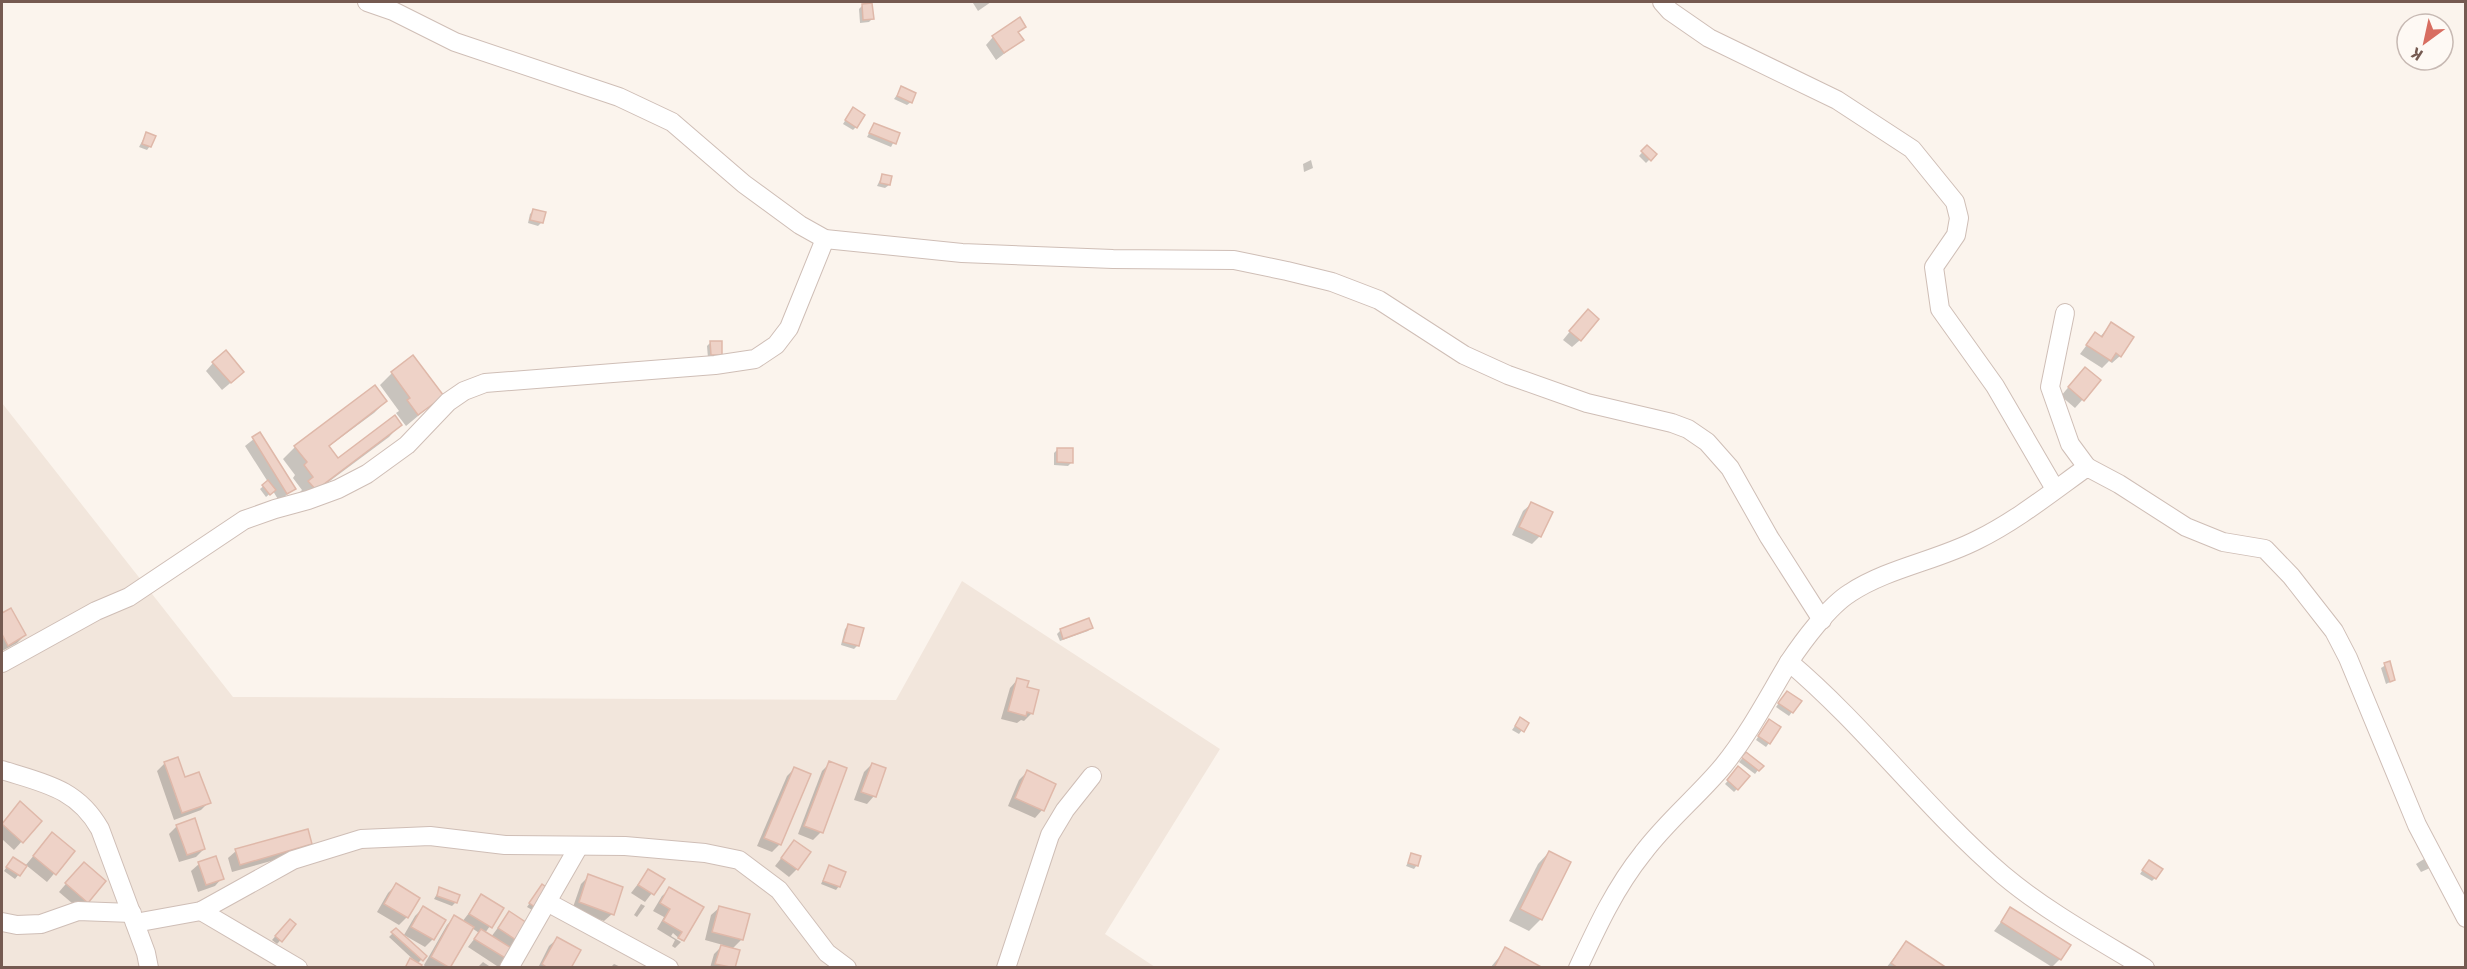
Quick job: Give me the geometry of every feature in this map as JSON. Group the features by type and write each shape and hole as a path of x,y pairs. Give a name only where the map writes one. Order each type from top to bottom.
{"street":[{"path":"367,2 396,6 455,42 619,97 672,122 744,184 800,225 825,239 962,253 1234,260 1287,271 1341,285 1379,300 1464,355 1500,371 1587,403 1672,423 1688,429 1707,442 1730,468 1769,537 1822,620"},
{"path":"1662,2 1670,11 1709,38 1837,100 1912,149 1955,201 1959,218 1956,235 1934,267 1940,309 1995,386 2055,489"},
{"path":"2,663 96,611 129,597 244,520 308,500 367,474 407,445 448,402 464,391 485,382 716,365 755,359 776,345 789,328 825,239"},
{"path":"2065,313 2050,387 2070,444 2087,466 2186,527 2223,542 2265,549 2291,576 2334,631 2348,658 2417,825 2466,918"},
{"path":"1578,968 1604,911 1623,879 1644,850 1724,765 1801,644 1849,593 1912,565 1974,542 2001,528 2087,466"},
{"path":"1789,662 1844,711 1873,745 1950,824 2005,876 2055,912 2145,968"},
{"path":"2,770 66,793 90,810 100,829 134,918 146,953 148,968"},
{"path":"1006,968 1050,835 1065,810 1092,776"},
{"path":"2,922 17,925 41,924 78,911 134,918 201,911 292,860 361,839 430,836 505,845 625,846 694,852 739,860 779,890 827,953 848,968"},
{"path":"509,968 579,846"},
{"path":"547,902 669,968"},
{"path":"201,911 298,968"}],"shaded area":[{"path":"2,403 233,697 896,700 962,581 1220,749 1105,934 1155,967 2,967"}],"building":[{"path":"872,3 874,19 863,20 862,4"},
{"path":"1020,17 1026,27 1018,32 1024,40 1004,53 992,36"},
{"path":"901,86 916,93 912,103 897,96"},
{"path":"853,107 865,115 857,128 845,120"},
{"path":"874,123 900,133 896,144 869,133"},
{"path":"146,132 156,136 151,147 142,144"},
{"path":"1647,145 1657,154 1651,161 1641,151"},
{"path":"882,174 892,176 890,185 880,183"},
{"path":"533,209 546,212 543,223 530,220"},
{"path":"1588,309 1599,319 1581,341 1569,331"},
{"path":"2111,322 2134,337 2121,357 2116,353 2111,361 2086,345 2095,332 2102,337"},
{"path":"710,341 722,341 722,355 711,355"},
{"path":"226,350 244,372 231,383 212,362"},
{"path":"413,355 444,396 418,415 407,400 410,398 391,372"},
{"path":"2085,367 2101,380 2084,401 2068,387"},
{"path":"375,385 387,401 329,446 338,458 395,415 402,425 316,490 308,481 313,477 304,465 307,462 294,446"},
{"path":"260,432 296,489 287,494 252,437"},
{"path":"1057,448 1073,448 1073,463 1057,462"},
{"path":"268,480 276,490 270,495 262,485"},
{"path":"1531,502 1553,512 1541,537 1519,527"},
{"path":"11,608 26,635 8,646 2,634 2,613"},
{"path":"1089,618 1093,628 1063,639 1060,629"},
{"path":"848,624 864,628 859,646 843,642"},
{"path":"2390,661 2395,680 2390,682 2384,663"},
{"path":"1017,678 1029,681 1027,687 1039,690 1033,714 1027,712 1026,716 1008,711"},
{"path":"1787,691 1802,701 1793,713 1778,703"},
{"path":"1520,717 1529,723 1524,732 1515,726"},
{"path":"1769,719 1781,727 1770,744 1758,736"},
{"path":"1746,752 1764,766 1759,771 1741,757"},
{"path":"178,757 185,777 199,772 211,803 182,813 164,762"},
{"path":"829,761 847,768 823,833 804,826"},
{"path":"872,763 886,768 876,797 861,792"},
{"path":"1738,766 1750,776 1738,790 1727,780"},
{"path":"794,767 811,774 781,845 764,838"},
{"path":"1027,770 1056,784 1044,811 1015,798"},
{"path":"20,801 42,821 23,843 2,824"},
{"path":"195,818 205,849 187,855 176,825"},
{"path":"308,829 312,844 240,865 235,849"},
{"path":"52,832 75,851 56,875 33,856"},
{"path":"794,840 811,852 798,870 781,858"},
{"path":"1549,851 1571,862 1542,920 1520,909"},
{"path":"1411,853 1421,856 1418,866 1408,863"},
{"path":"216,856 224,879 206,885 198,862"},
{"path":"13,857 27,866 20,876 6,867"},
{"path":"2149,860 2163,869 2156,879 2142,870"},
{"path":"84,862 106,881 88,903 65,883"},
{"path":"829,865 846,872 840,887 823,881"},
{"path":"648,869 665,879 654,895 638,885"},
{"path":"588,874 623,887 614,915 579,902"},
{"path":"396,883 420,898 408,918 384,904"},
{"path":"542,884 550,890 538,909 529,903"},
{"path":"439,887 460,895 457,903 437,896"},
{"path":"669,887 704,907 684,941 678,938 682,932 663,921 670,909 660,903"},
{"path":"481,894 504,908 492,928 469,914"},
{"path":"423,906 446,920 434,940 411,927"},
{"path":"719,906 750,914 743,940 712,932"},
{"path":"2010,907 2071,945 2061,960 2001,922"},
{"path":"509,911 530,925 519,942 498,928"},
{"path":"454,915 474,927 450,968 431,957"},
{"path":"290,919 296,924 282,942 275,936"},
{"path":"396,928 427,956 423,961 391,932"},
{"path":"481,929 518,952 512,962 474,939"},
{"path":"557,937 581,950 571,968 548,968 542,964"},
{"path":"1906,941 1947,968 1898,968 1891,963"},
{"path":"721,945 740,950 735,968 715,964"},
{"path":"1505,947 1543,968 1494,968"},
{"path":"410,958 422,965 420,968 405,968"}]}
